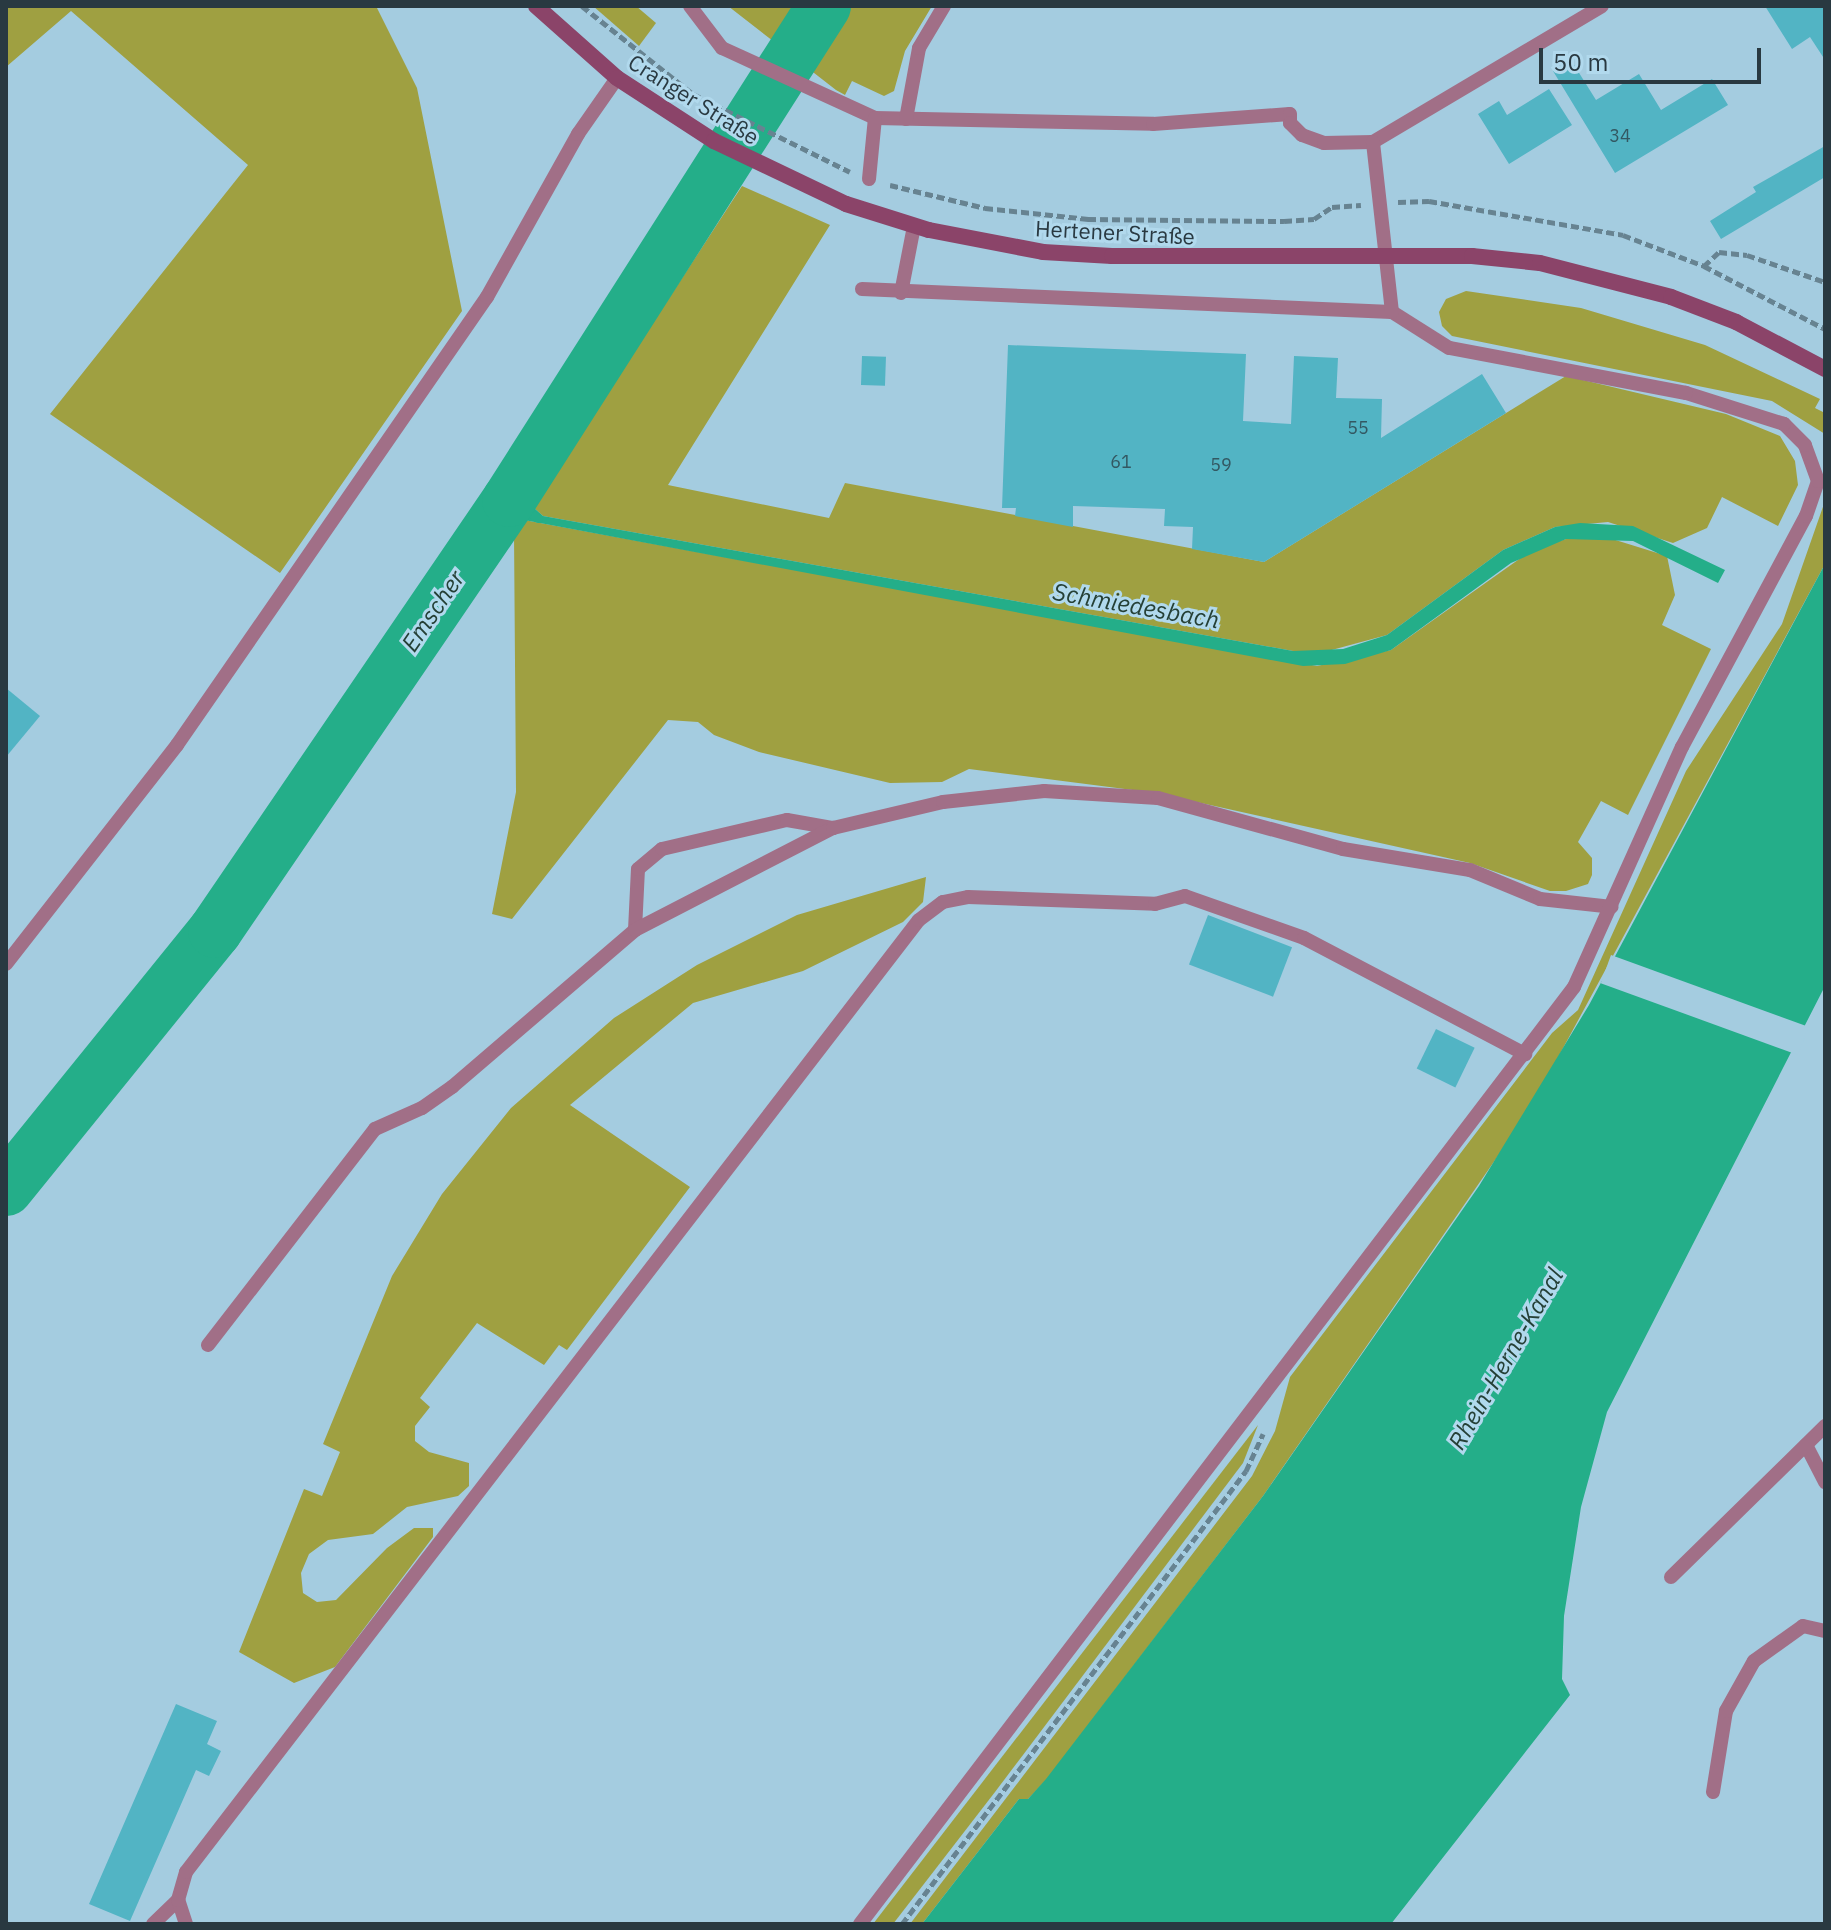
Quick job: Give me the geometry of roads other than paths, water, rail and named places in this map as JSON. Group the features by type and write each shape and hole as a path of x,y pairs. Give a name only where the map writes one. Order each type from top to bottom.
{"main road":[{"name":"Cranger Straße","path":"536,6 617,78 677,119 798,183 846,204"},
{"name":"Hertener Straße","path":"846,204 914,226 1043,252 1215,259 1472,256 1595,274 1736,322 1825,369"}],"lane":[{"path":"690,6 722,48 840,105 875,118 1153,124 1290,114 1290,123 1302,135 1324,143 1373,142 1602,6"},
{"path":"906,119 919,48 944,6"},
{"path":"6,964 177,745 469,323 578,134 617,78"},
{"path":"869,179 875,118"},
{"path":"1373,142 1392,312"},
{"path":"901,293 914,226"},
{"path":"860,1924 1574,987 1682,747 1806,516 1818,481 1820,462 1784,424 1686,393 1449,348 1392,312 862,289"},
{"path":"208,1345 375,1129 422,1108 452,1087 635,930 833,828 943,802 1044,791 1158,798 1343,849 1470,870 1540,899 1612,907"},
{"path":"635,930 638,869 662,849 787,820 833,828"},
{"path":"153,1924 178,1900 186,1872 919,920 943,902 968,897 1155,904 1185,896 1304,938 1525,1054"},
{"path":"1671,1577 1825,1426"},
{"path":"1806,1445 1825,1482"},
{"path":"1713,1792 1726,1711 1754,1661 1803,1626 1825,1631"},
{"path":"178,1900 186,1924"}],"water":[{"path":"533,507 543,516 1293,651 1343,649 1387,635 1503,550 1555,527 1580,523 1633,526 1725,570 1718,583 1633,541 1566,539 1511,563 1391,650 1345,664 1303,666 524,520"},
{"name":"Rhein-Herne-Kanal","path":"1825,564 1825,986 1607,1412 1581,1507 1564,1616 1562,1679 1570,1695 1391,1924 922,1924 1019,1799 1028,1799 1046,1779 1263,1496 1479,1186 1589,1005"}],"waterway":[{"name":"Emscher","path":"6,1189 215,931 509,500 824,6"},
{"name":"Schmiedesbach","path":"509,500 538,518"}]}
